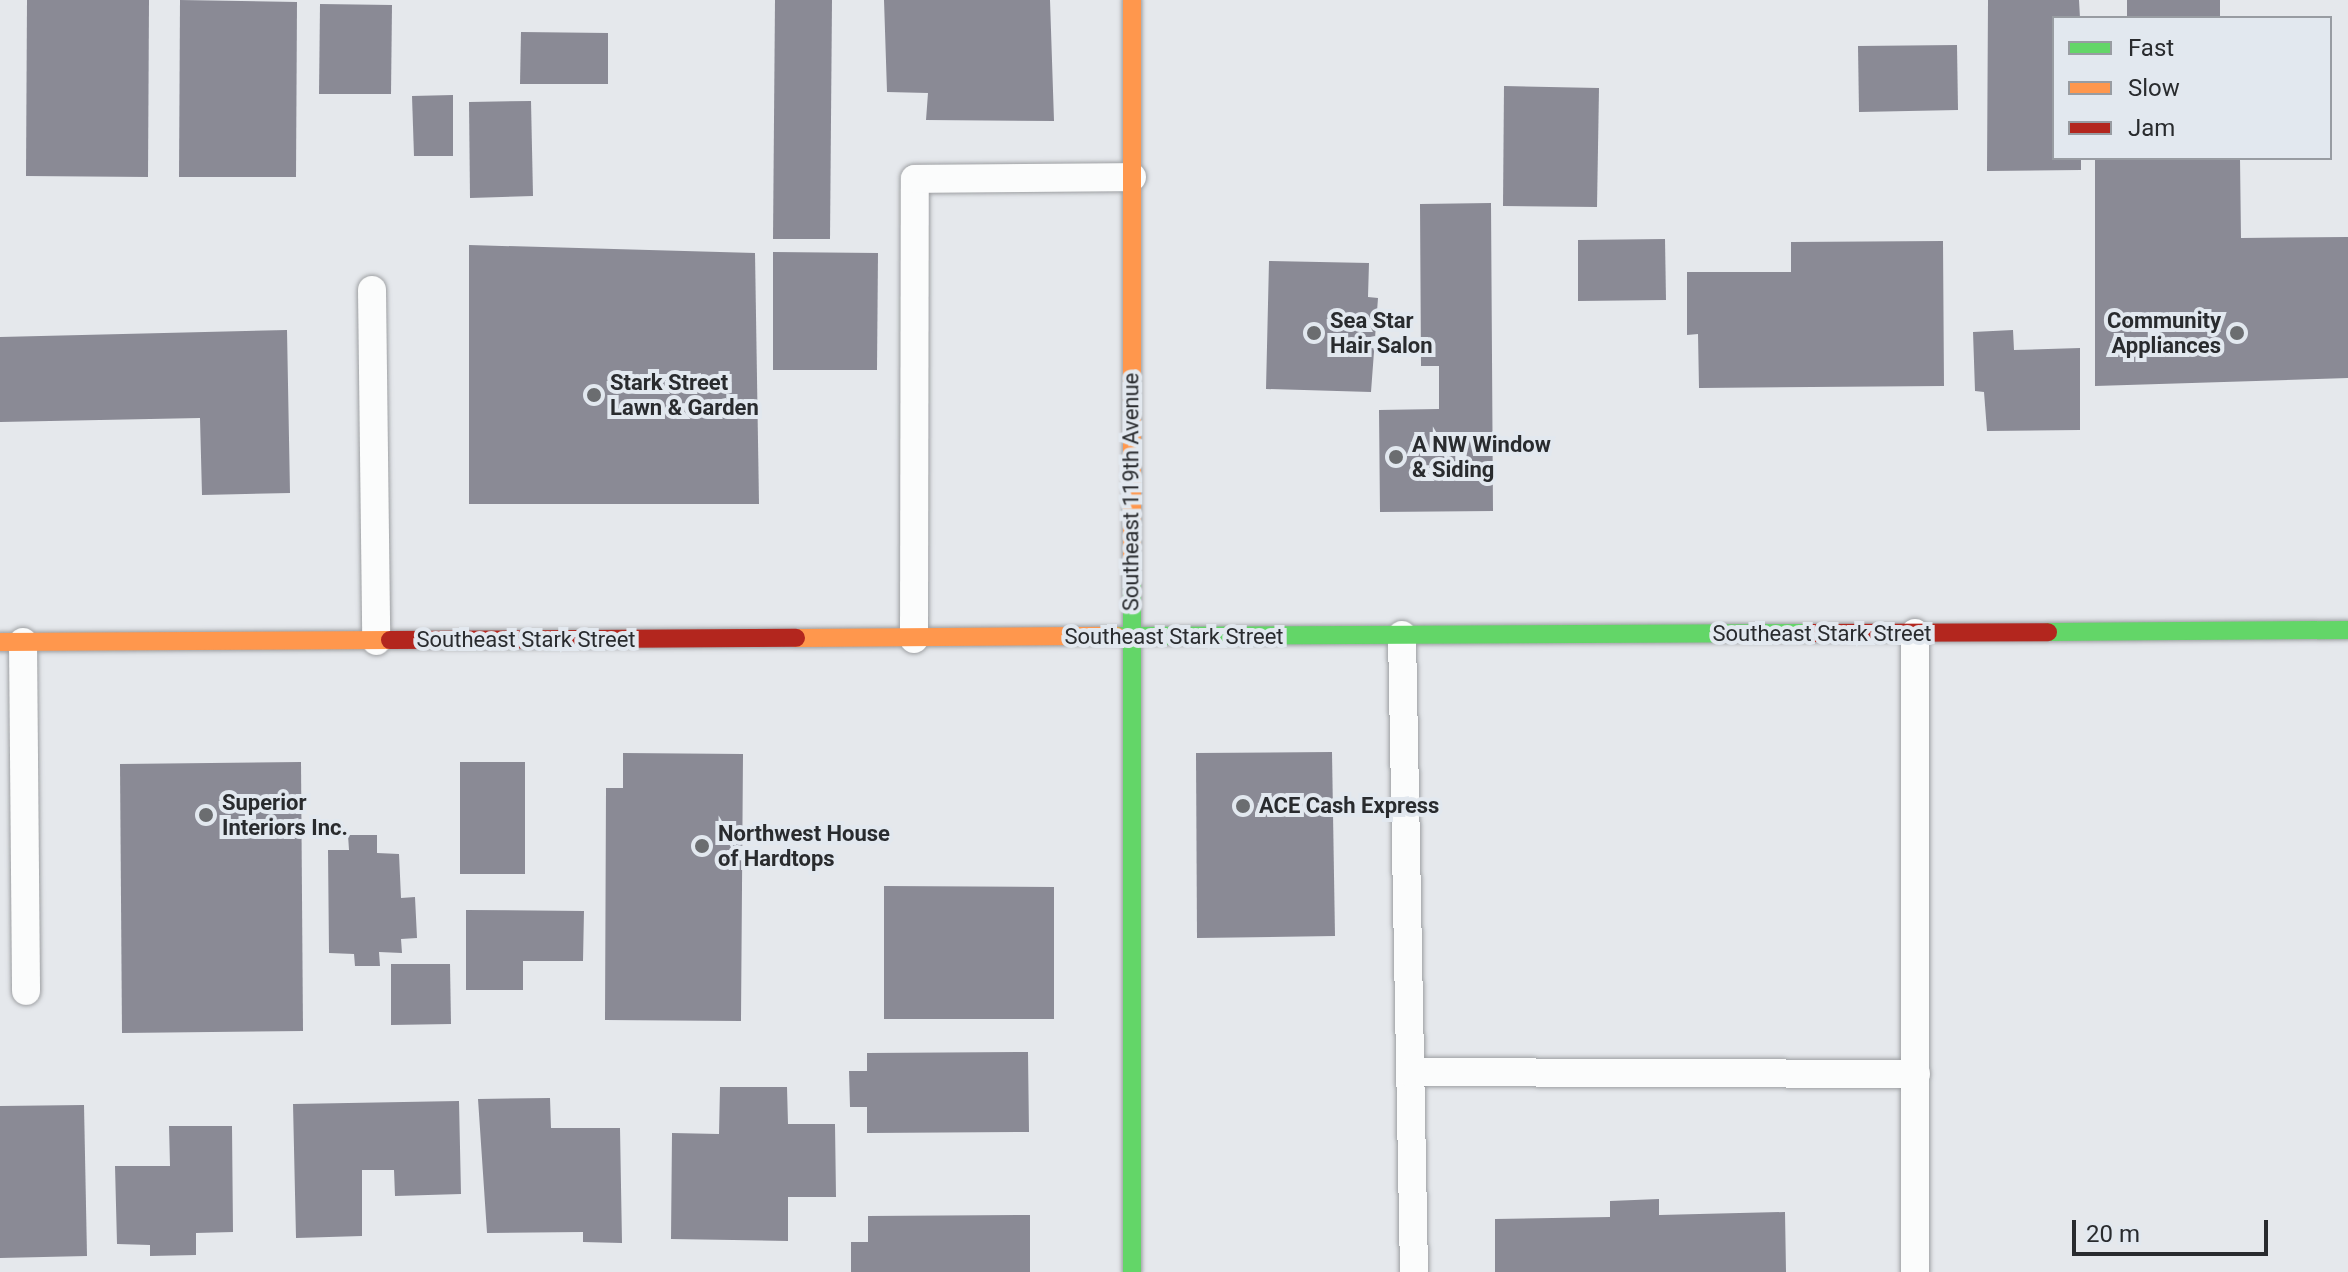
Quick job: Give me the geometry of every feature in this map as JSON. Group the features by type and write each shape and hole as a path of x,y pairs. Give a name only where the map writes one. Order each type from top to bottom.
{"main road":[{"name":"Southeast 119th Avenue","path":"1132,0 1132,1272"},
{"name":"Southeast Stark Street","path":"12,642 2348,630"}],"lane":[{"path":"914,639 915,179 1132,177"},
{"path":"372,290 376,641"},
{"path":"1915,633 1915,1272"},
{"path":"1402,635 1414,1272"},
{"path":"12,642 26,991"},
{"path":"1410,1072 1916,1074"}],"building":[{"path":"27,0 149,0 148,177 26,176"},
{"path":"180,0 297,2 296,177 179,177"},
{"path":"775,0 832,0 830,239 773,239"},
{"path":"884,0 1050,0 1054,121 926,120 928,93 887,92"},
{"path":"1988,0 2079,0 2080,16 2052,16 2052,160 2081,160 2081,170 1987,171"},
{"path":"2127,0 2220,0 2220,16 2127,16"},
{"path":"320,4 392,5 391,94 319,94"},
{"path":"521,32 608,33 608,84 520,84"},
{"path":"1957,45 1958,110 1859,112 1858,46"},
{"path":"1504,86 1599,88 1597,207 1503,206"},
{"path":"453,95 453,156 414,156 412,96"},
{"path":"531,101 533,196 470,198 469,102"},
{"path":"2095,160 2240,160 2241,238 2348,237 2348,378 2095,386"},
{"path":"1491,203 1493,511 1380,512 1379,410 1439,409 1439,366 1421,366 1420,204"},
{"path":"1665,239 1666,300 1578,301 1578,240"},
{"path":"1943,241 1944,386 1699,388 1698,334 1687,335 1687,272 1791,272 1791,242"},
{"path":"469,245 755,253 759,504 469,504"},
{"path":"773,252 878,253 877,370 773,370"},
{"path":"1269,261 1369,263 1368,297 1378,298 1371,392 1266,389"},
{"path":"287,330 290,493 202,495 200,418 0,422 0,337"},
{"path":"2013,330 2014,350 2080,348 2080,430 1987,431 1984,392 1975,391 1973,332"},
{"path":"1332,752 1335,936 1197,938 1196,753"},
{"path":"623,753 743,754 741,1021 605,1020 606,788 623,788"},
{"path":"301,762 303,1031 122,1033 120,764"},
{"path":"460,762 525,762 525,874 460,874"},
{"path":"348,835 377,835 377,853 399,854 401,898 415,897 417,938 401,939 402,953 379,952 380,966 355,966 354,954 329,953 328,850 349,850"},
{"path":"884,886 1054,887 1054,1019 884,1019"},
{"path":"466,910 584,911 583,961 523,961 523,990 466,990"},
{"path":"391,964 450,964 451,1024 391,1025"},
{"path":"1028,1052 1029,1132 867,1133 867,1107 850,1107 849,1071 867,1071 867,1053"},
{"path":"720,1087 787,1087 788,1124 835,1124 836,1197 788,1197 788,1241 671,1239 672,1133 719,1134"},
{"path":"550,1098 551,1128 620,1128 622,1243 583,1242 583,1232 487,1233 478,1099"},
{"path":"459,1101 461,1194 395,1196 394,1170 362,1170 362,1236 296,1238 293,1104"},
{"path":"84,1105 87,1256 0,1258 0,1106"},
{"path":"169,1126 232,1126 233,1232 196,1233 196,1255 150,1256 150,1245 117,1244 115,1166 170,1166"},
{"path":"1659,1199 1659,1215 1785,1212 1786,1272 1495,1272 1495,1219 1610,1217 1610,1201"},
{"path":"1030,1215 1030,1272 851,1272 851,1242 868,1242 868,1216"}],"traffic: fast":[{"path":"1132,569 1132,1272"},
{"path":"2048,632 2348,630"},
{"path":"1116,636 1806,633"}],"traffic: slow":[{"path":"1132,0 1132,569"},
{"path":"796,638 1116,636"},
{"path":"0,642 390,640"}],"traffic: jam":[{"path":"1806,633 2048,632"},
{"path":"390,640 796,638"}],"place":[{"name":"Sea Star Hair Salon","path":"1314,333"},
{"name":"Community Appliances","path":"2237,333"},
{"name":"Stark Street Lawn & Garden","path":"594,395"},
{"name":"A NW Window & Siding","path":"1396,457"},
{"name":"ACE Cash Express","path":"1243,806"},
{"name":"Superior Interiors Inc.","path":"206,815"},
{"name":"Northwest House of Hardtops","path":"702,846"}]}
